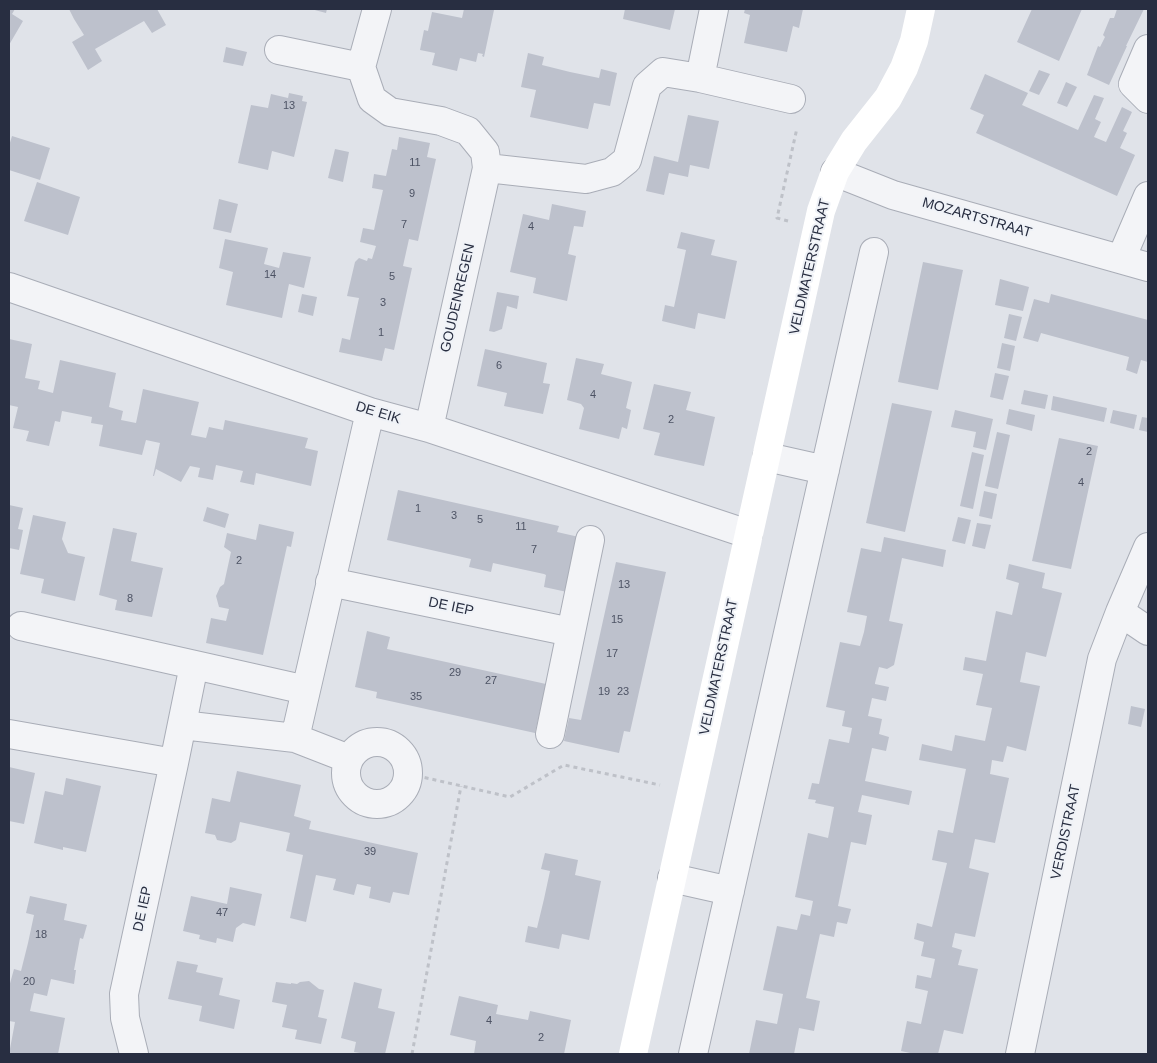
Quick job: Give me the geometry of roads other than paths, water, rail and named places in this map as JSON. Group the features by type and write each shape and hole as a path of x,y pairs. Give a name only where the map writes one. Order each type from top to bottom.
{"street":[{"path":"377,9 361,67 372,99 390,112 441,121 468,131 484,152 486,168 586,179 612,172 627,160 647,86 662,72 700,78 791,99"},
{"path":"700,78 714,9"},
{"name":"VELDMATERSTRAAT","path":"633,1054 821,211 835,172 854,142 888,98 904,68 914,41 921,9"},
{"path":"1148,48 1132,84 1148,99"},
{"path":"279,50 361,67"},
{"name":"GOUDENREGEN","path":"429,428 486,168"},
{"name":"MOZARTSTRAAT","path":"835,172 893,195 1148,267"},
{"path":"1121,259 1148,196"},
{"path":"693,1054 874,252"},
{"name":"DE EIK","path":"9,287 370,412 429,428 748,534"},
{"path":"295,738 370,412"},
{"path":"767,456 825,470"},
{"path":"550,734 590,540"},
{"name":"VERDISTRAAT","path":"1020,1054 1102,659 1148,547"},
{"name":"DE IEP","path":"330,582 571,632"},
{"path":"1120,612 1148,631"},
{"path":"21,626 306,690"},
{"name":"DE IEP","path":"134,1054 125,1018 124,994 194,665"},
{"path":"182,725 295,738 349,759"},
{"path":"9,734 174,763"},
{"path":"374,741 391,744 405,757 409,774 405,790 396,799 383,805 370,805 357,798 350,789 345,777 349,759 360,746 374,741"},
{"path":"672,878 730,891"}]}
